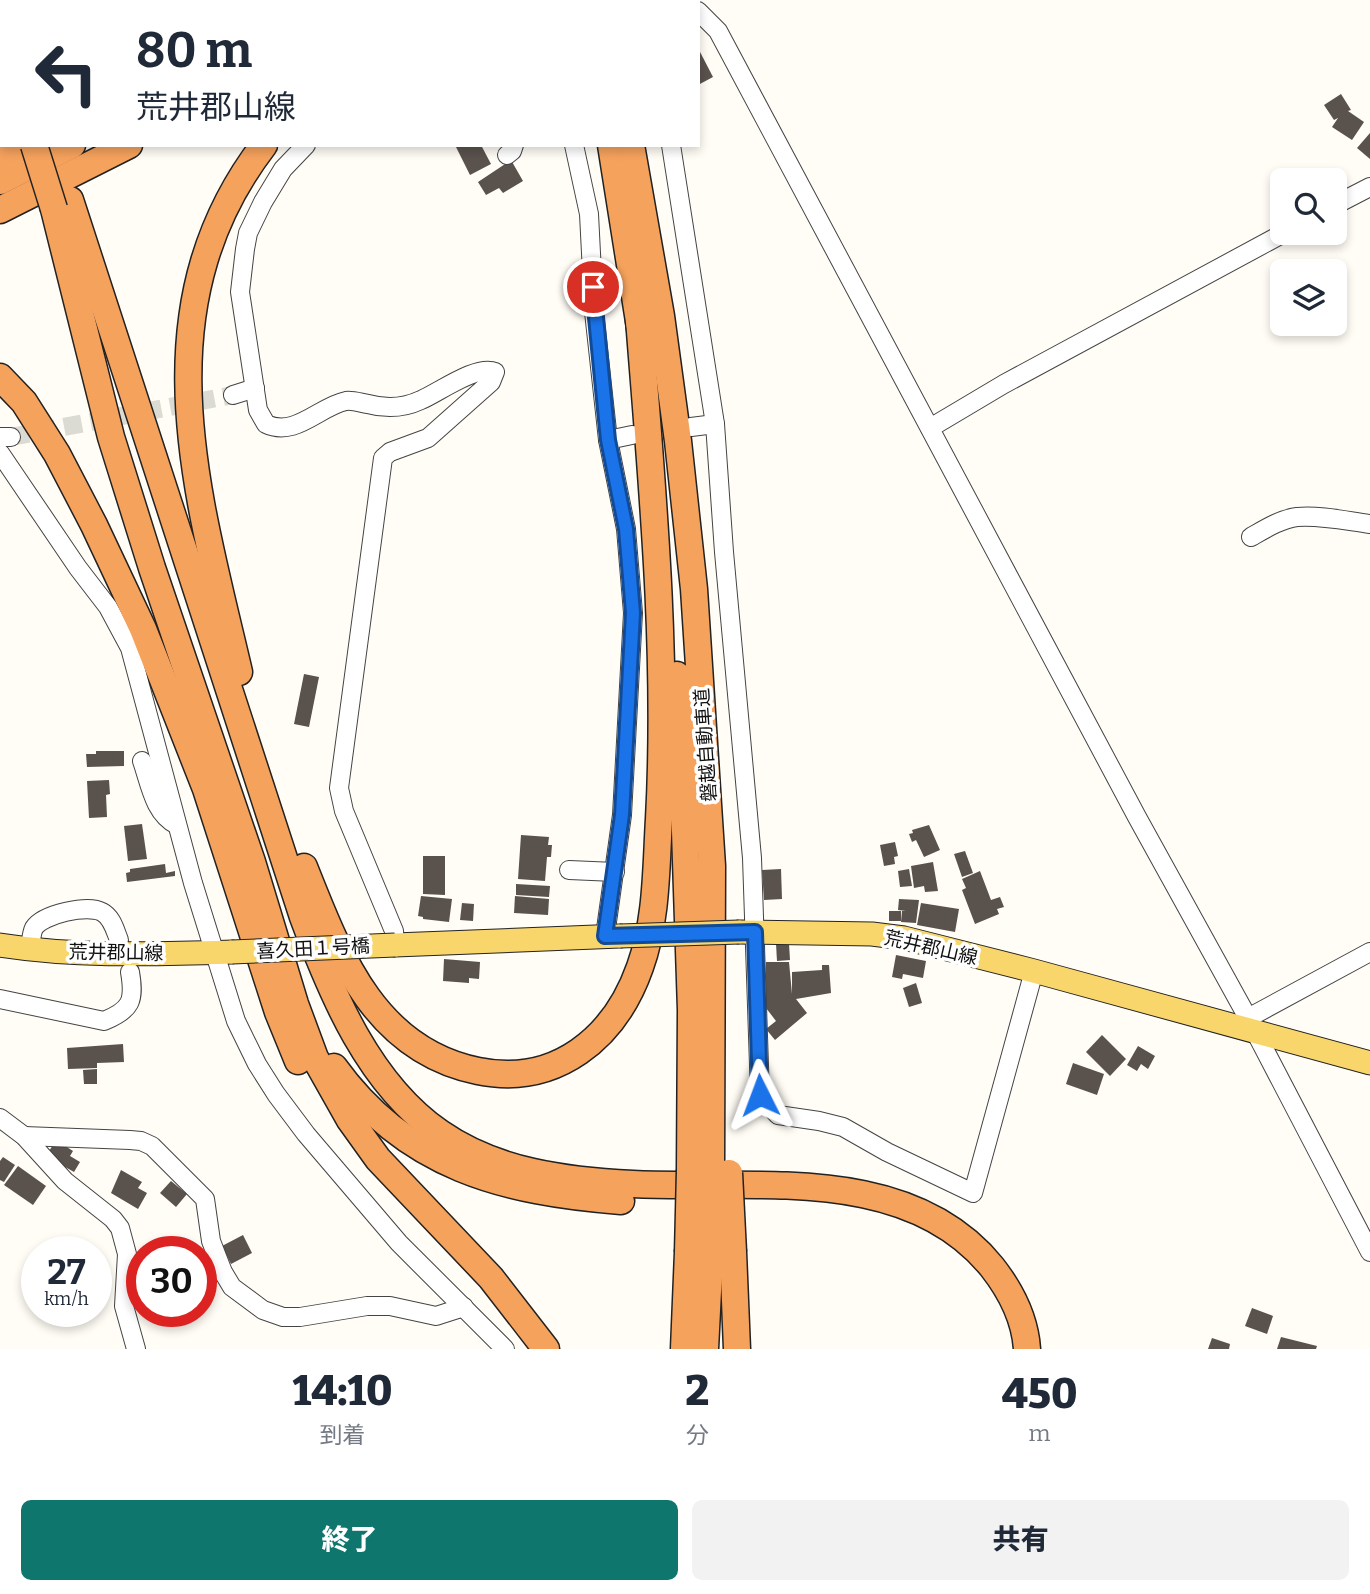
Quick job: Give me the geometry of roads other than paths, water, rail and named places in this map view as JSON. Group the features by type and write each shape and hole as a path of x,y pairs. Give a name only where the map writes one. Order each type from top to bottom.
{"highway":[{"path":"0,154 17,147"},
{"path":"35,147 62,205 84,241 118,337 168,459 328,941 348,990 388,1057 419,1096 457,1129 499,1152 551,1170 611,1183"},
{"path":"52,147 111,437 152,568 252,862 295,1004 326,1079 363,1140 396,1179 491,1278 546,1349"},
{"path":"0,181 68,147"},
{"path":"0,210 125,147"},
{"path":"239,672 195,464 188,415 187,353 194,296 202,266 226,208 263,147"},
{"name":"磐越自動車道","path":"611,147 639,319 667,547 682,741 691,1010 710,1171"},
{"name":"磐越自動車道","path":"631,147 661,316 678,441 694,589 712,866 726,1008 710,1171 710,1252 705,1349"},
{"path":"84,241 299,906 343,1012 387,1082 421,1119 441,1134 487,1159 540,1174 611,1183 816,1187 869,1195 897,1204 944,1226 984,1258 1000,1277 1012,1299 1021,1320 1027,1349"},
{"path":"303,865 335,943 374,1007 405,1039 446,1062 488,1073 509,1074 550,1067 592,1042 613,1021 625,1003 641,966 653,911 661,751 662,666 659,604 639,319"},
{"path":"0,370 41,407 89,479 142,586 216,755"},
{"path":"0,377 24,402 57,454 143,629 206,789 287,1035 316,1098 351,1151 379,1184 406,1211 493,1286 529,1326"},
{"path":"295,1004 350,1088 393,1128 445,1162 491,1181 562,1195 649,1203 819,1205 860,1211 901,1224 957,1256 978,1278 996,1304 1005,1325 1010,1349"},
{"path":"710,1171 710,1252 737,1349"},
{"name":"磐越自動車道","path":"684,1349 710,1252"}],"main road":[{"name":"荒井郡山線","path":"395,945 748,932 872,934 904,938 1252,1025 1370,1063"},
{"name":"荒井郡山線","path":"0,945 30,950 108,955 223,952"},
{"name":"喜久田１号橋","path":"223,952 395,945"}],"street":[{"path":"700,13 718,31 1137,817 1252,1025 1370,1252"},
{"path":"304,147 283,169 254,220 247,241 240,292 258,410 264,421 271,427 285,428 346,401 380,407 401,407 434,395 462,377 490,370 495,372 491,382 428,438 390,452 383,458 339,788 344,811 394,931 395,945"},
{"path":"575,147 589,214 594,312 608,440 626,529 633,613 626,756 612,936"},
{"path":"671,147 715,424 752,858 748,932 760,1095 778,1115 843,1127 887,1152 973,1193 1034,971"},
{"path":"1347,199 1370,187"},
{"path":"930,428 1004,384 1270,241"},
{"path":"233,395 255,388"},
{"path":"691,427 715,424"},
{"path":"608,440 632,435"},
{"path":"0,453 78,568 108,607 130,649 177,825 223,952 236,1021 257,1064 275,1094 306,1135 399,1242 505,1349"},
{"path":"1251,537 1296,517 1370,524"},
{"path":"142,761 154,798 164,817 177,825"},
{"path":"569,870 615,872"},
{"path":"30,950 33,930 40,922 87,907 106,915 119,940"},
{"path":"1252,1025 1370,952"},
{"path":"0,999 104,1021 115,1016 130,1003 134,991 130,972"},
{"path":"0,1118 24,1136 65,1181 113,1219 120,1228 127,1254 124,1306 136,1349"},
{"path":"24,1136 130,1140 152,1146 205,1199 211,1241 223,1272 232,1287 263,1310 284,1317 300,1317 367,1306 390,1306 436,1316 464,1307"}],"tunnel":[{"path":"11,437 233,395"}]}
